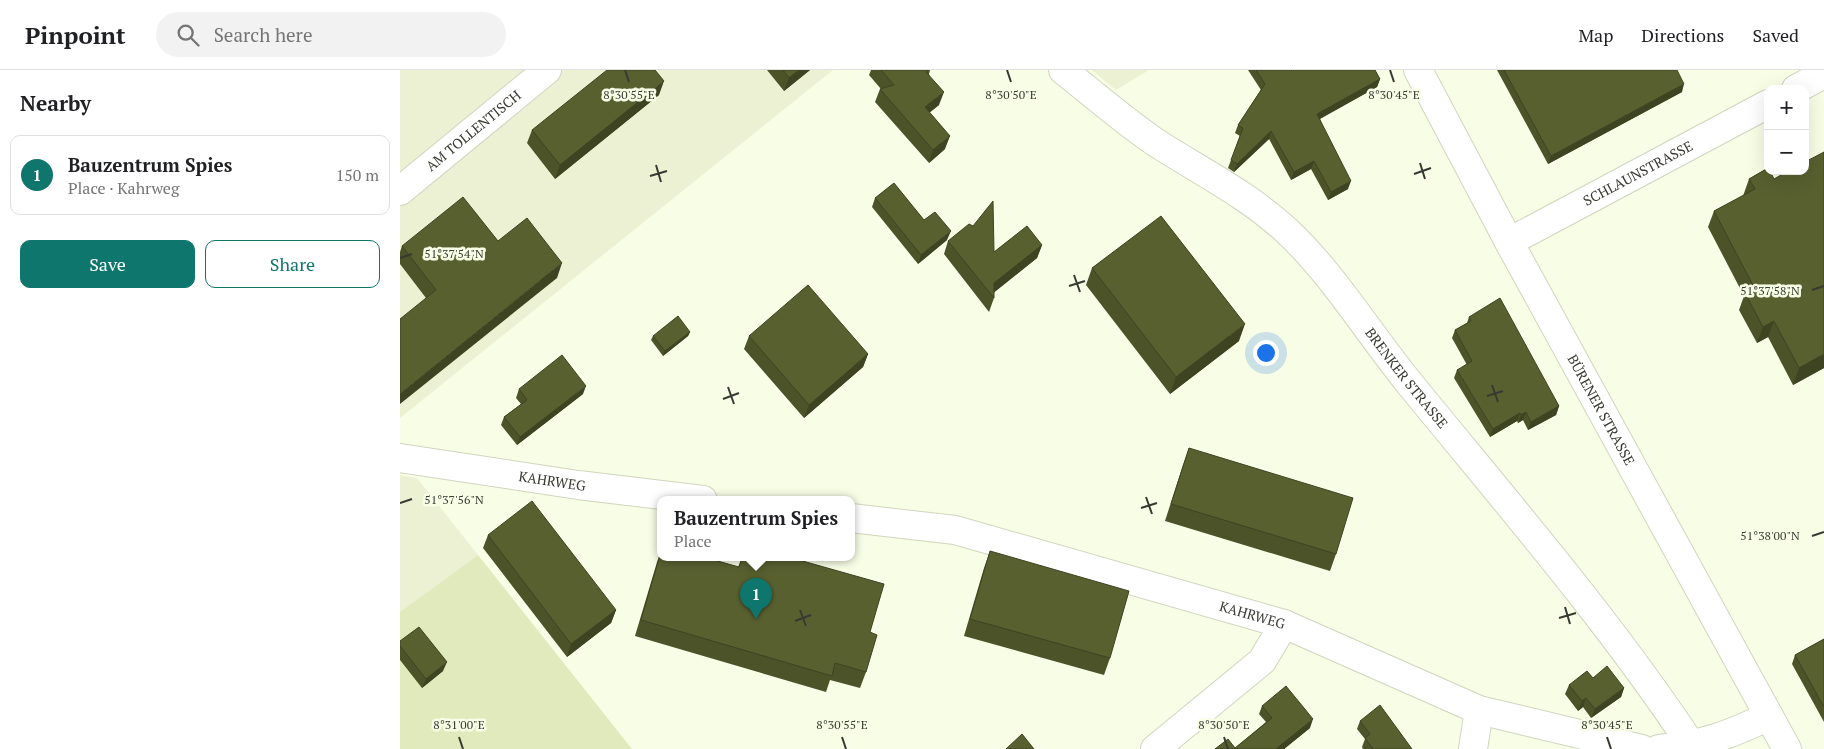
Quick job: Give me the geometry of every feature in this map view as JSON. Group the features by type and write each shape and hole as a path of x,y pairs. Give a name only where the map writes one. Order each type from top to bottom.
{"street":[{"name":"AM TOLLENTISCH","path":"400,191 547,70"},
{"name":"BRENKER STRASSE","path":"1063,70 1155,141 1244,196 1288,232 1324,273 1409,383 1567,574 1660,698 1692,746"},
{"name":"BÜRENER STRASSE","path":"1418,70 1509,242 1787,749"},
{"path":"1803,85 1824,74"},
{"name":"SCHLAUNSTRASSE","path":"1509,242 1764,106"},
{"name":"KAHRWEG","path":"400,458 578,485 670,496"},
{"name":"KAHRWEG","path":"855,518 955,530 1284,624 1479,710 1642,749"},
{"path":"1155,749 1262,661 1284,624"},
{"path":"1473,749 1479,710"},
{"path":"1659,749 1692,746 1733,733 1769,716"}],"shaded area":[{"path":"400,70 833,70 400,418"},
{"path":"1092,70 1149,70 1116,90"},
{"path":"400,475 417,478 478,555 400,612"},
{"path":"478,555 632,749 400,749 400,612"}],"building":[{"path":"607,70 655,70 664,81 560,165 532,130"},
{"path":"783,70 799,70 789,78"},
{"path":"881,70 928,70 926,72 944,92 925,107 950,136 933,150 880,89 894,85"},
{"path":"1256,70 1375,70 1380,79 1317,114 1351,181 1331,192 1314,161 1294,172 1271,131 1237,164 1231,160 1243,128 1238,125 1265,84"},
{"path":"1504,70 1677,70 1684,84 1551,156"},
{"path":"1824,152 1824,354 1799,368 1774,321 1763,327 1745,293 1755,289 1714,211 1755,189 1749,179 1764,170 1764,175 1772,175 1774,179 1781,175 1809,175 1809,160"},
{"path":"894,183 924,220 935,212 951,231 921,255 875,198"},
{"path":"463,197 498,241 527,218 562,263 400,394 400,319 436,290 402,246"},
{"path":"993,201 994,252 1027,226 1042,245 994,283 994,298 948,241 969,224 973,226"},
{"path":"1161,216 1245,324 1176,377 1092,268"},
{"path":"808,285 868,354 809,405 749,336"},
{"path":"1500,298 1559,406 1531,422 1526,412 1521,415 1520,413 1493,429 1457,370 1472,361 1455,330 1471,321 1469,317"},
{"path":"678,316 690,332 665,351 653,336"},
{"path":"562,355 586,386 520,437 504,417 527,400 519,389"},
{"path":"1189,448 1353,498 1336,554 1171,504"},
{"path":"532,501 616,610 571,644 488,535"},
{"path":"990,551 1129,591 1110,658 970,619"},
{"path":"658,561 718,561 739,567 741,561 803,561 884,584 870,632 877,635 866,672 835,663 832,676 641,620"},
{"path":"419,627 447,662 426,679 400,646 400,641"},
{"path":"1824,639 1824,707 1795,655"},
{"path":"1607,666 1624,688 1595,709 1586,698 1582,701 1569,685 1587,671 1593,678"},
{"path":"1286,686 1313,719 1276,749 1215,749 1228,739 1235,748 1272,718 1262,706"},
{"path":"1380,705 1412,749 1373,749 1365,738 1370,734 1360,721"},
{"path":"1022,734 1034,749 1006,749"}],"place":[{"name":"Bauzentrum Spies","path":"756,619"}]}
